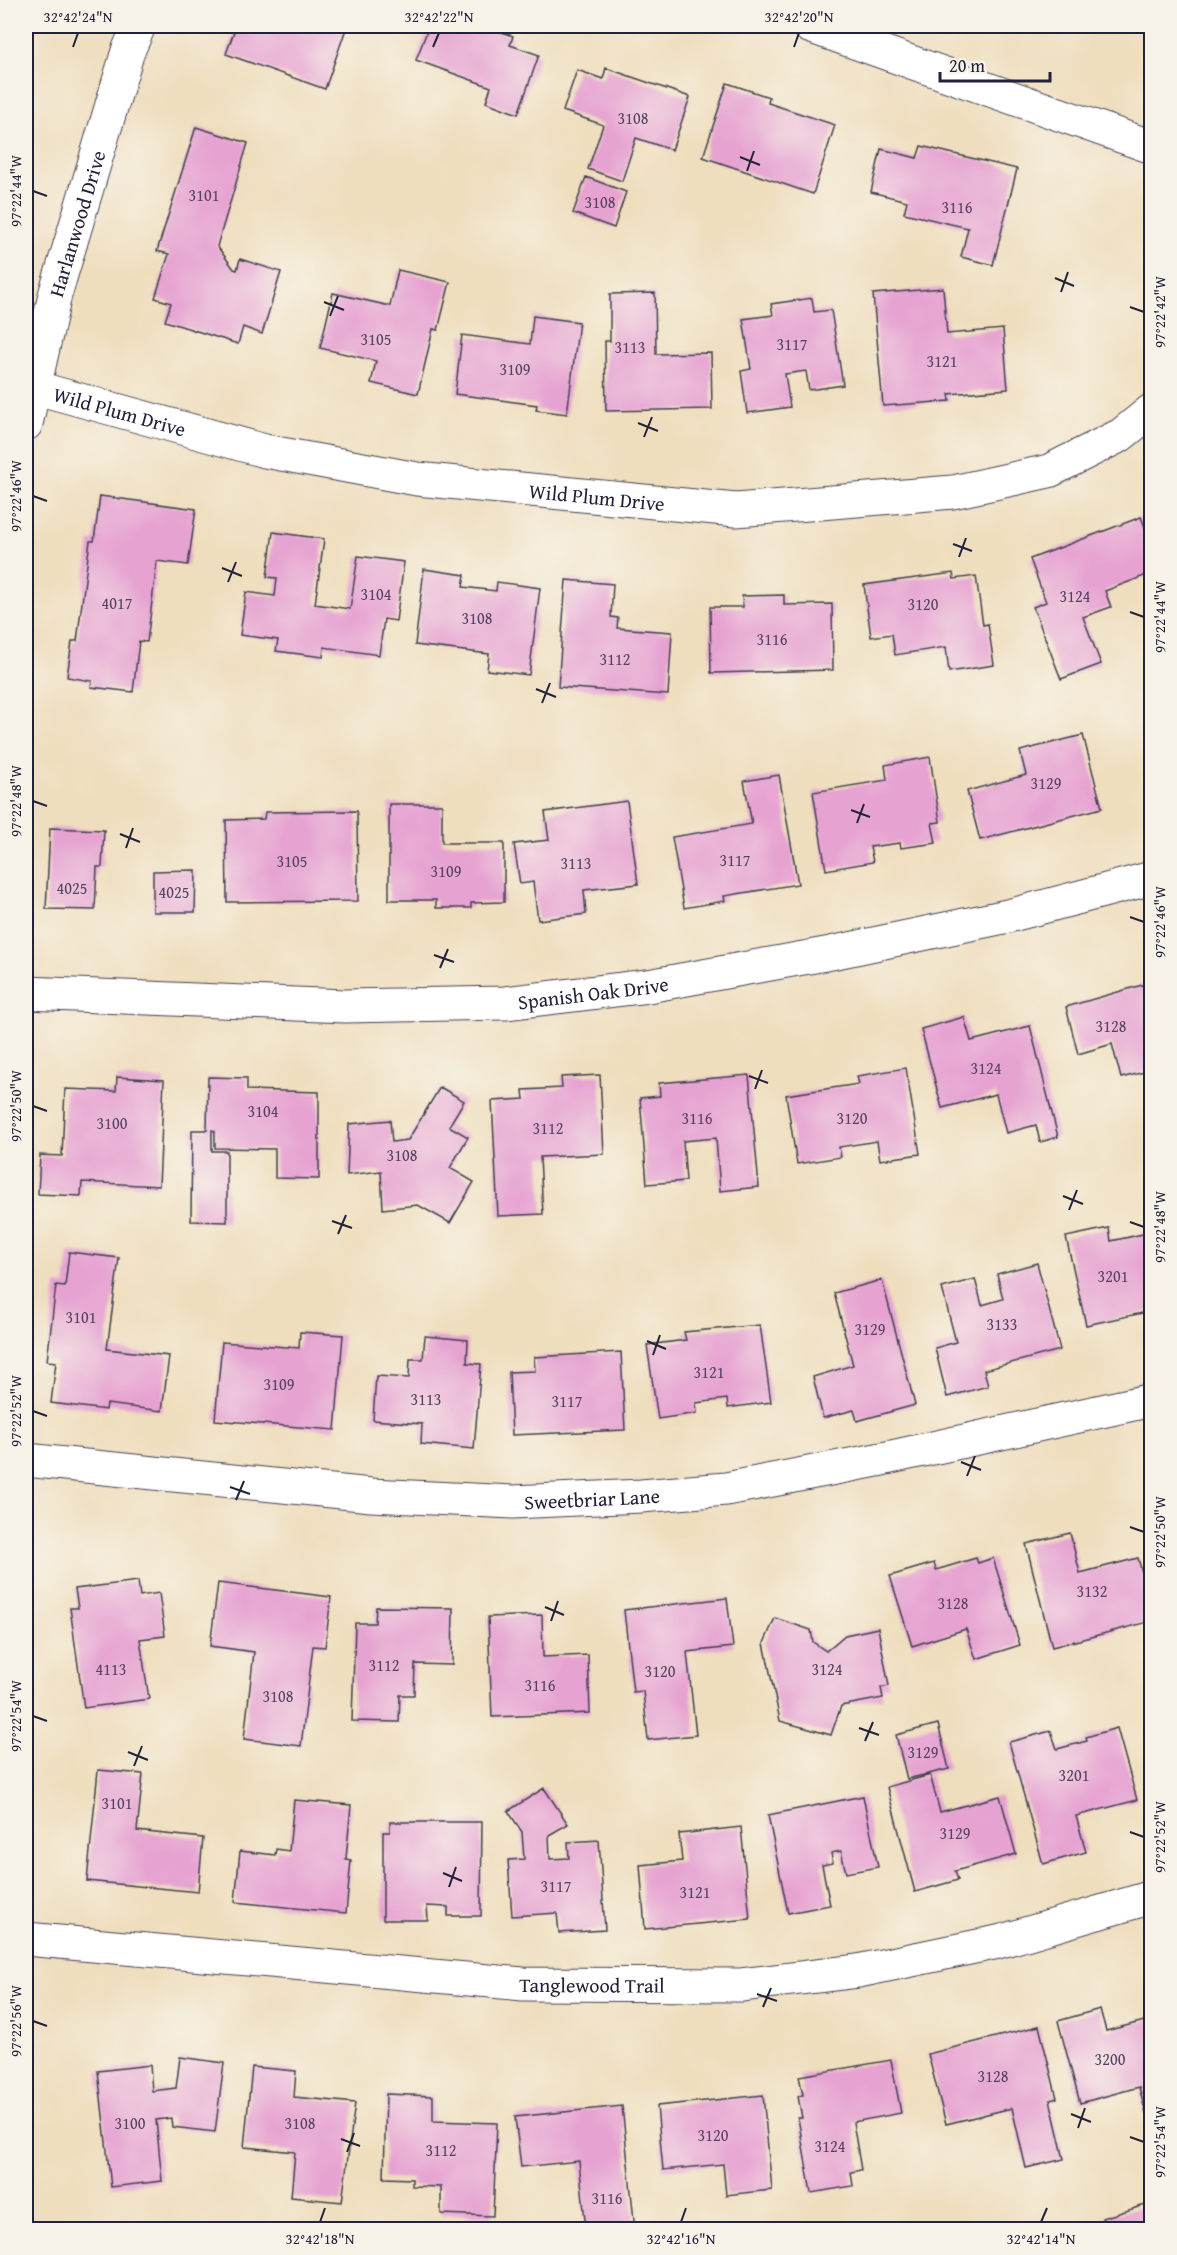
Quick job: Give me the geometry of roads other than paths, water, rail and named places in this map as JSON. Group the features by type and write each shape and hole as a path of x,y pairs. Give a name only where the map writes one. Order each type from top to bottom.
{"street":[{"name":"Harlanwood Drive","path":"26,424 55,295 128,51 139,26"},
{"path":"809,26 1152,147"},
{"name":"Wild Plum Drive","path":"33,387 265,451 417,480 736,510 954,492 1049,471 1121,435 1152,410"},
{"name":"Spanish Oak Drive","path":"26,993 345,1006 505,1003 648,986 831,953 1008,916 1152,878"},
{"name":"Sweetbriar Lane","path":"26,1460 371,1494 513,1502 641,1496 726,1489 1152,1400"},
{"name":"Tanglewood Trail","path":"26,1939 524,1984 741,1985 858,1971 998,1942 1152,1897"}]}
